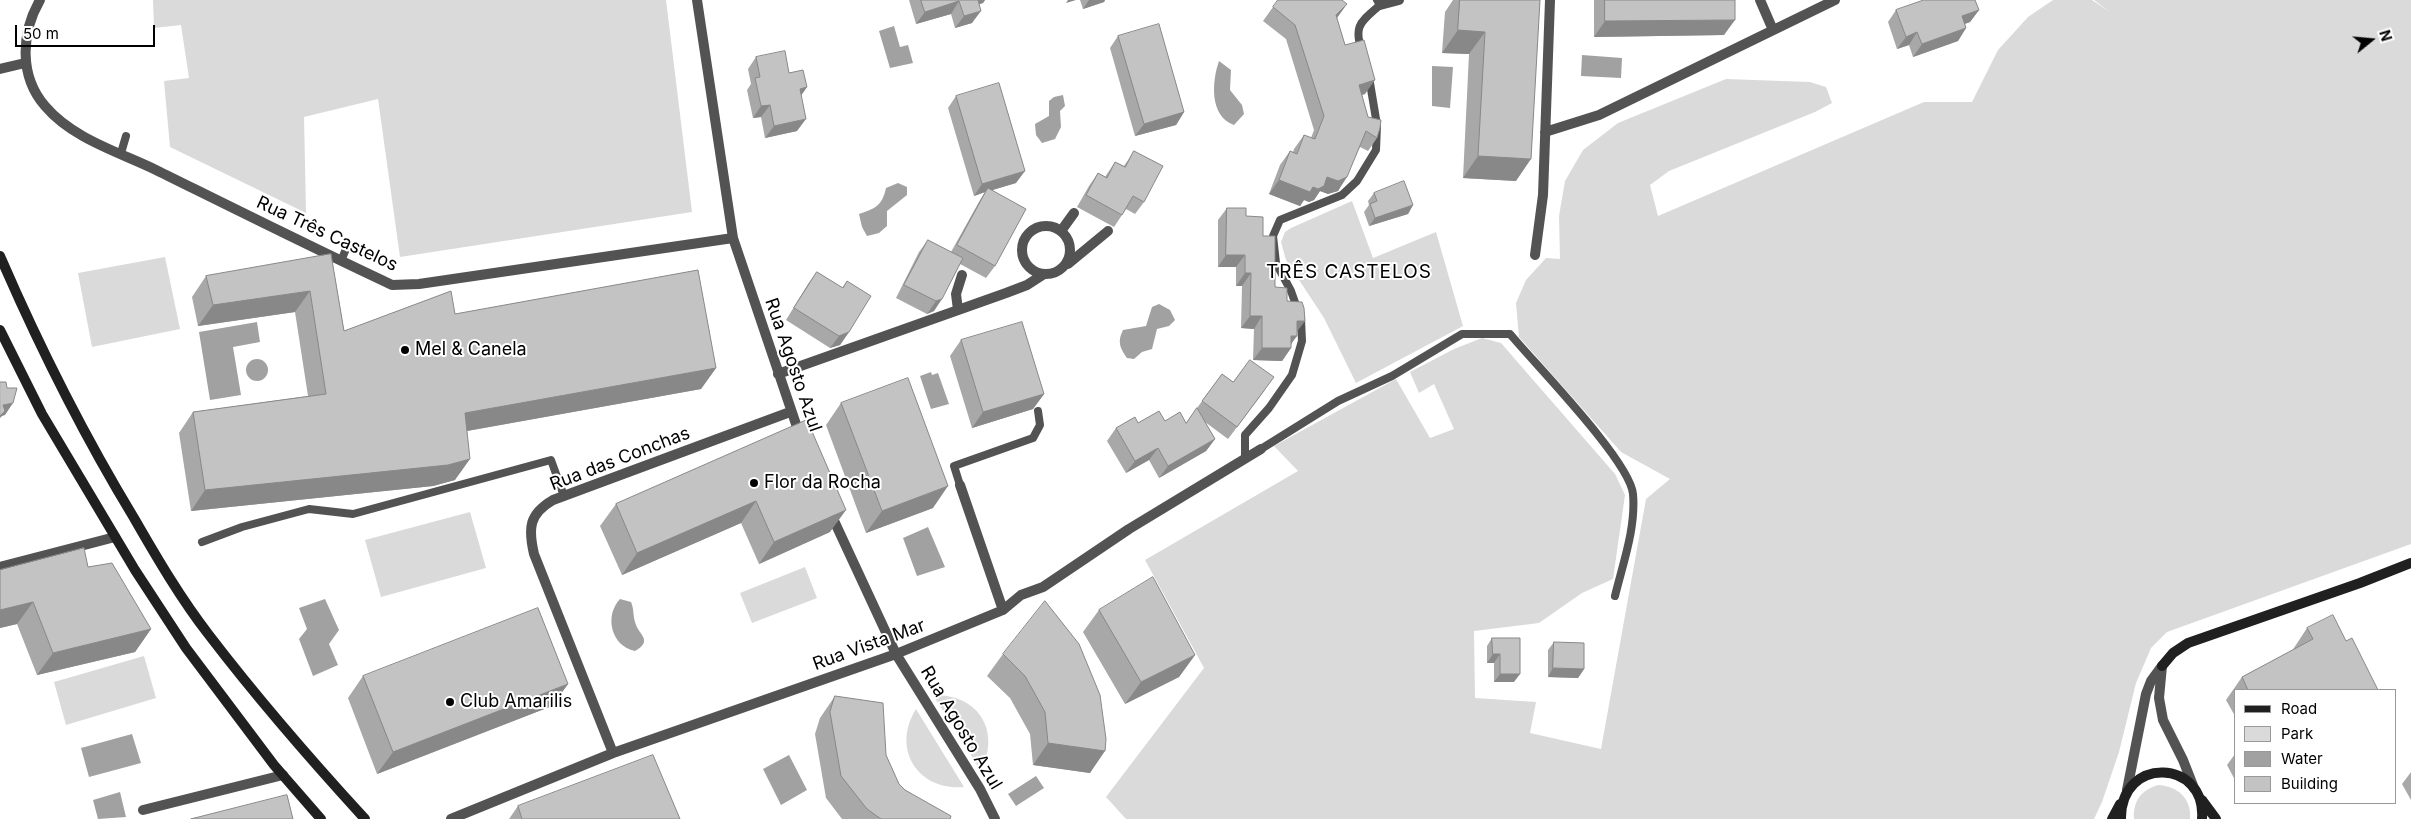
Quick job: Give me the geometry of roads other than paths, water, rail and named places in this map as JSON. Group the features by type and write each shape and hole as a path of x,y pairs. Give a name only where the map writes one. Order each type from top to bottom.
{"main road":[{"path":"0,256 25,314 65,395 108,476 156,556 208,634 298,746 366,819"},
{"path":"0,330 42,414 115,537 186,648 283,776 321,819"},
{"path":"2162,666 2173,654 2188,643 2411,563"},
{"path":"2112,819 2125,794 2140,778 2160,772 2172,773 2184,778 2194,788 2216,819"},
{"path":"2121,819 2125,794"},
{"path":"2200,798 2202,819"}],"street":[{"name":"Rua Três Castelos","path":"40,0 30,19 25,39 26,63 32,84 44,106 71,131 121,153 392,285 404,286 733,238"},
{"name":"Rua Agosto Azul","path":"697,0 733,238 790,412 804,448"},
{"path":"1379,2 1399,0"},
{"path":"1535,255 1543,195 1550,0"},
{"path":"1760,0 1773,30"},
{"path":"1545,132 1598,115 1835,0"},
{"path":"0,68 26,63"},
{"path":"1062,232 1074,213"},
{"path":"1044,274 1033,270 1023,257 1024,242 1033,230 1040,227 1048,226 1062,232 1070,245 1070,253 1063,268"},
{"path":"778,374 958,310 1027,284 1044,274 1056,272 1108,231"},
{"path":"958,310 956,294 962,275"},
{"name":"Rua das Conchas","path":"613,753 534,554 530,540 530,525 535,514 543,506 564,496 790,412"},
{"name":"Rua Vista Mar","path":"457,818 613,753 896,654 1003,610 1022,595 1043,587 1129,529 1261,449"},
{"path":"960,484 1003,610"},
{"name":"Rua Agosto Azul","path":"826,501 840,536 896,654 980,789 995,819"},
{"path":"0,567 115,537"},
{"path":"2162,666 2159,698 2163,720 2183,760 2194,788"},
{"path":"2125,794 2146,694 2151,680 2162,666"},
{"path":"143,810 283,776"}],"lane":[{"path":"1245,458 1245,435 1269,408 1292,375 1302,341 1301,319 1291,291 1276,263 1272,236 1280,220 1342,195 1357,181 1376,150 1377,125 1373,92 1356,35 1362,22 1379,2"},
{"path":"121,153 126,136"},
{"path":"341,261 348,244"},
{"path":"1261,449 1338,401 1392,376 1462,334 1510,334 1599,436 1625,475 1633,493 1631,526 1615,596"},
{"path":"960,484 954,466 1033,438 1040,425 1038,411"},
{"path":"202,542 242,526 309,509 353,514 551,460 564,496"}],"water":[{"path":"894,26 900,47 908,45 913,63 890,68 879,31"},
{"path":"1582,55 1622,58 1621,78 1581,76"},
{"path":"1219,61 1231,70 1230,90 1242,105 1244,114 1234,125 1220,114 1216,106 1214,88"},
{"path":"1432,66 1453,67 1450,108 1432,106"},
{"path":"1063,95 1065,106 1060,111 1061,127 1055,139 1042,143 1036,135 1035,124 1049,116 1049,101 1054,97"},
{"path":"898,183 907,187 907,195 887,211 887,226 879,233 867,236 862,227 859,214 877,206 886,188"},
{"path":"1159,304 1170,310 1175,320 1169,326 1157,329 1152,349 1142,352 1134,359 1127,358 1120,345 1123,330 1146,326 1152,307"},
{"path":"257,322 260,342 233,347 241,395 210,400 199,332"},
{"path":"257,359 265,362 268,370 265,378 257,381 249,378 246,370 249,362"},
{"path":"931,372 932,375 938,373 949,404 931,409 920,376"},
{"path":"928,527 945,567 917,576 903,538"},
{"path":"325,599 339,630 329,644 338,665 313,676 299,639 307,629 299,608"},
{"path":"620,599 631,602 635,622 644,640 641,647 635,651 620,643 612,630 612,614"},
{"path":"132,734 141,763 89,777 81,748"},
{"path":"789,755 807,790 781,805 763,769"},
{"path":"1036,776 1044,788 1016,806 1008,794"},
{"path":"120,792 126,817 98,819 93,800"}],"place":[{"name":"Mel & Canela","path":"405,350"},
{"name":"Flor da Rocha","path":"754,483"},
{"name":"Club Amarilis","path":"450,702"}],"district":[{"name":"TRÊS CASTELOS","path":"1349,272"}]}
